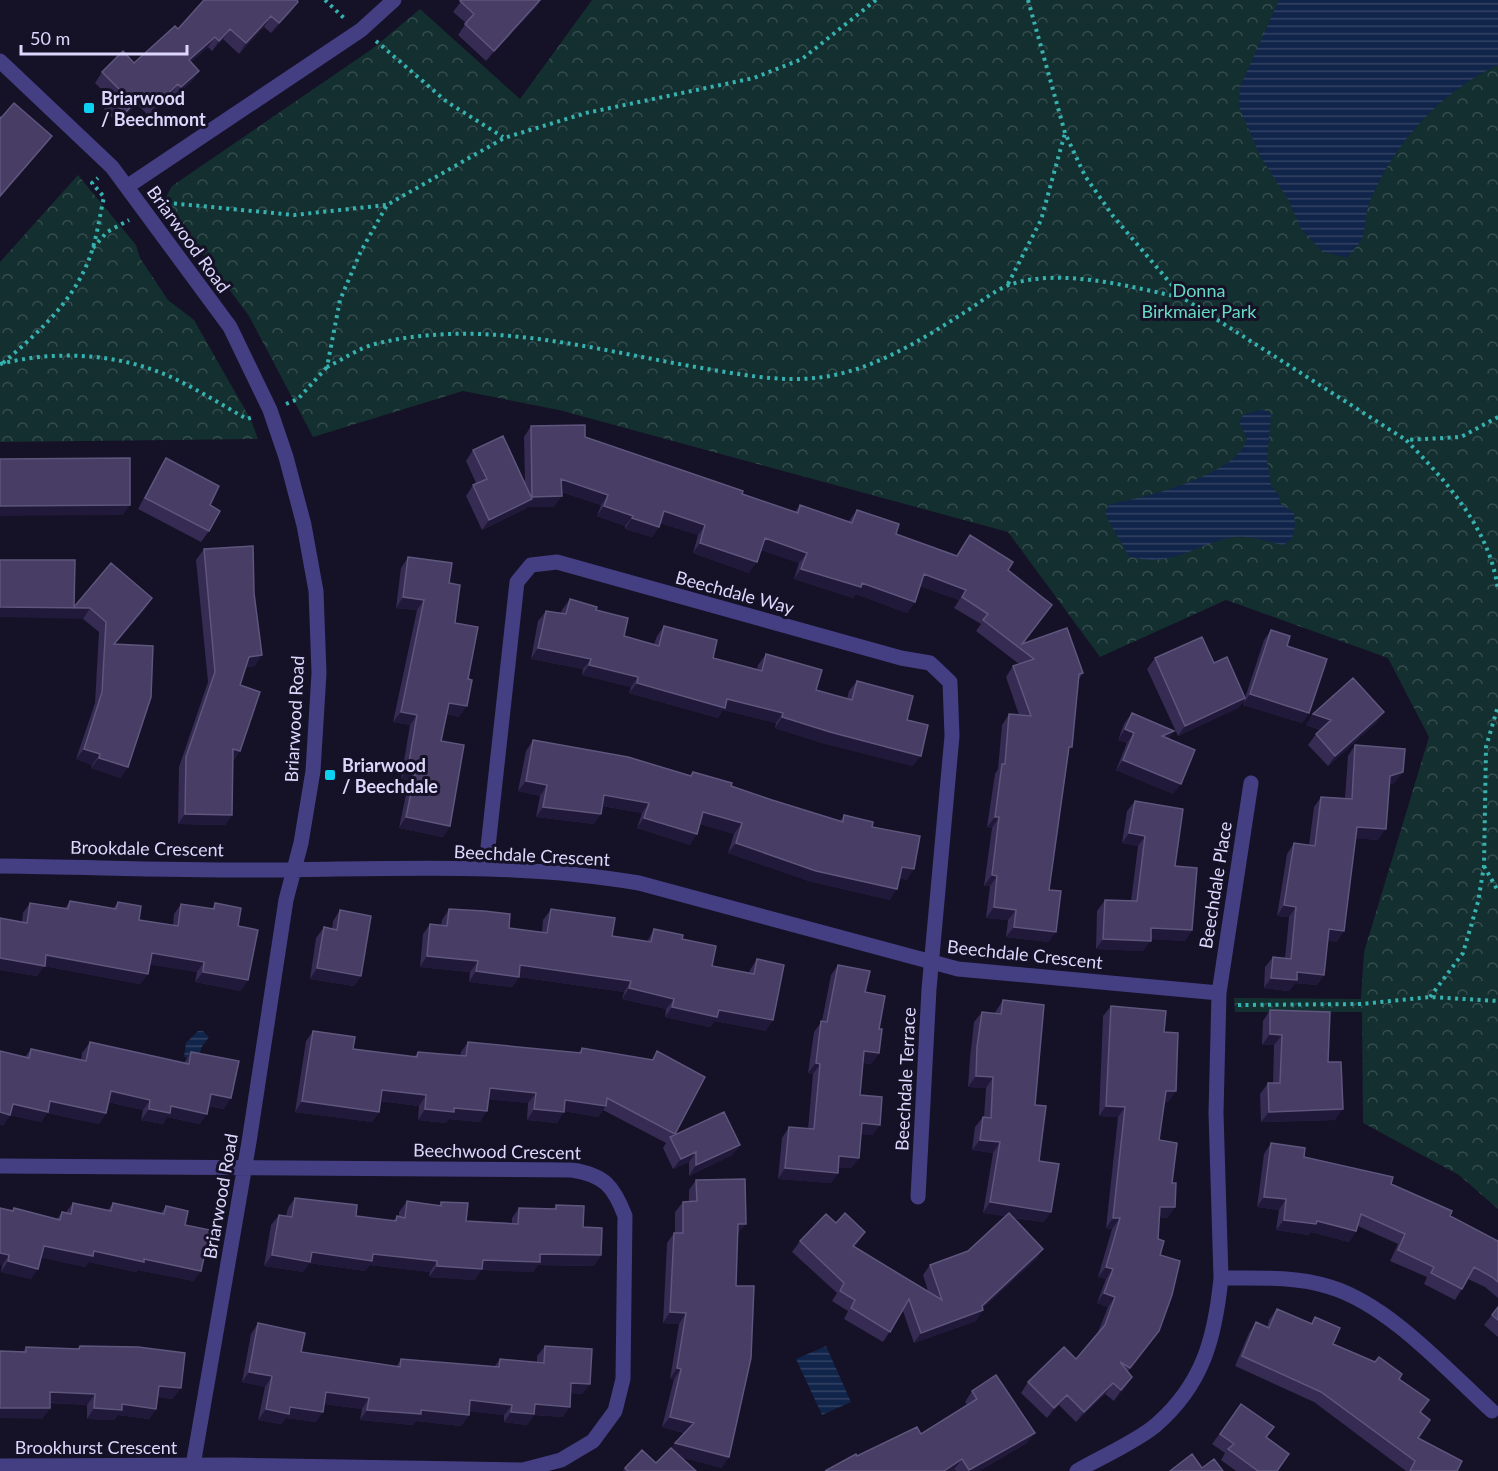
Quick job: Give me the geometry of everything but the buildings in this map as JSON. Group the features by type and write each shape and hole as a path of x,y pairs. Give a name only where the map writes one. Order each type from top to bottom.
{"street":[{"path":"128,186 361,30 394,0"},
{"name":"Briarwood Road","path":"0,61 112,167 230,327 270,410 286,457 304,525 316,591 319,673 313,771 286,900 244,1169 192,1469"},
{"name":"Beechdale Way","path":"488,869 488,847 517,582 531,565 557,562 889,655 930,663 950,682 951,736 932,963"},
{"name":"Beechdale Place","path":"1219,993 1251,783"},
{"name":"Brookdale Crescent","path":"0,866 294,870"},
{"name":"Beechdale Crescent","path":"294,870 488,869 588,874 639,883 958,969 1219,993"},
{"name":"Beechdale Terrace","path":"918,1197 932,963"},
{"path":"1077,1471 1155,1426 1187,1392 1203,1365 1218,1303 1221,1278 1216,1113 1219,993"},
{"path":"0,1166 244,1169"},
{"name":"Beechwood Crescent","path":"192,1469 231,1465 524,1470 561,1460 593,1441 615,1411 623,1379 626,1216 617,1194 607,1183 589,1172 268,1167 244,1169"},
{"path":"1221,1278 1296,1280 1329,1287 1362,1300 1388,1317 1492,1411"},
{"name":"Brookhurst Crescent","path":"0,1466 192,1469"}],"path":[{"path":"325,0 447,102 504,138"},
{"path":"93,248 107,232 161,201 206,208 294,215 387,205 504,138 586,114 754,78 802,59 876,0"},
{"path":"1028,0 1065,133 1085,176 1113,216 1183,298 1406,440 1443,478 1477,525 1498,590"},
{"path":"1008,285 1041,220 1065,133"},
{"path":"1,364 41,330 77,284 93,248 104,197 92,183 112,167"},
{"path":"327,367 340,300 361,251 387,205"},
{"path":"1,364 56,356 103,357 140,365 171,377 247,419 298,399 327,367 373,344 445,334 500,334 559,340 750,376 814,378 866,367 934,332 1008,285 1043,278 1110,283 1183,298"},
{"path":"1406,440 1461,437 1498,417"},
{"path":"1430,997 1463,952 1478,902 1484,866 1486,747 1498,706"},
{"path":"1484,866 1498,891"},
{"path":"1217,1017 1238,1018 1239,1004 1362,1004 1430,997 1498,1001"}],"green space":[{"name":"Donna Birkmaier Park","path":"592,0 1498,0 1498,1209 1459,1175 1363,1123 1362,1012 1235,1012 1234,998 1361,999 1364,952 1429,737 1388,658 1226,600 1100,657 1008,532 559,410 463,391 313,437 249,316 175,217 165,199 172,186 372,49 420,9 520,99"},
{"path":"78,175 136,245 140,258 168,300 194,320 251,420 258,439 0,442 0,262"}],"water":[{"path":"1279,0 1498,0 1498,65 1477,76 1438,105 1405,141 1379,182 1368,208 1362,239 1347,258 1322,251 1301,229 1289,201 1260,156 1239,107 1240,87"},
{"path":"1262,409 1271,414 1267,460 1271,486 1279,495 1280,503 1294,513 1295,526 1292,539 1283,545 1253,538 1236,537 1208,544 1171,558 1158,560 1128,556 1105,512 1110,504 1188,483 1227,463 1240,451 1247,438 1239,422 1243,415"},
{"path":"198,1031 203,1031 209,1037 201,1048 199,1061 184,1057 186,1043"},
{"path":"826,1346 851,1402 822,1415 796,1359"}],"place":[{"name":"Briarwood / Beechmont","path":"89,108"},
{"name":"Briarwood / Beechdale","path":"330,775"}]}
